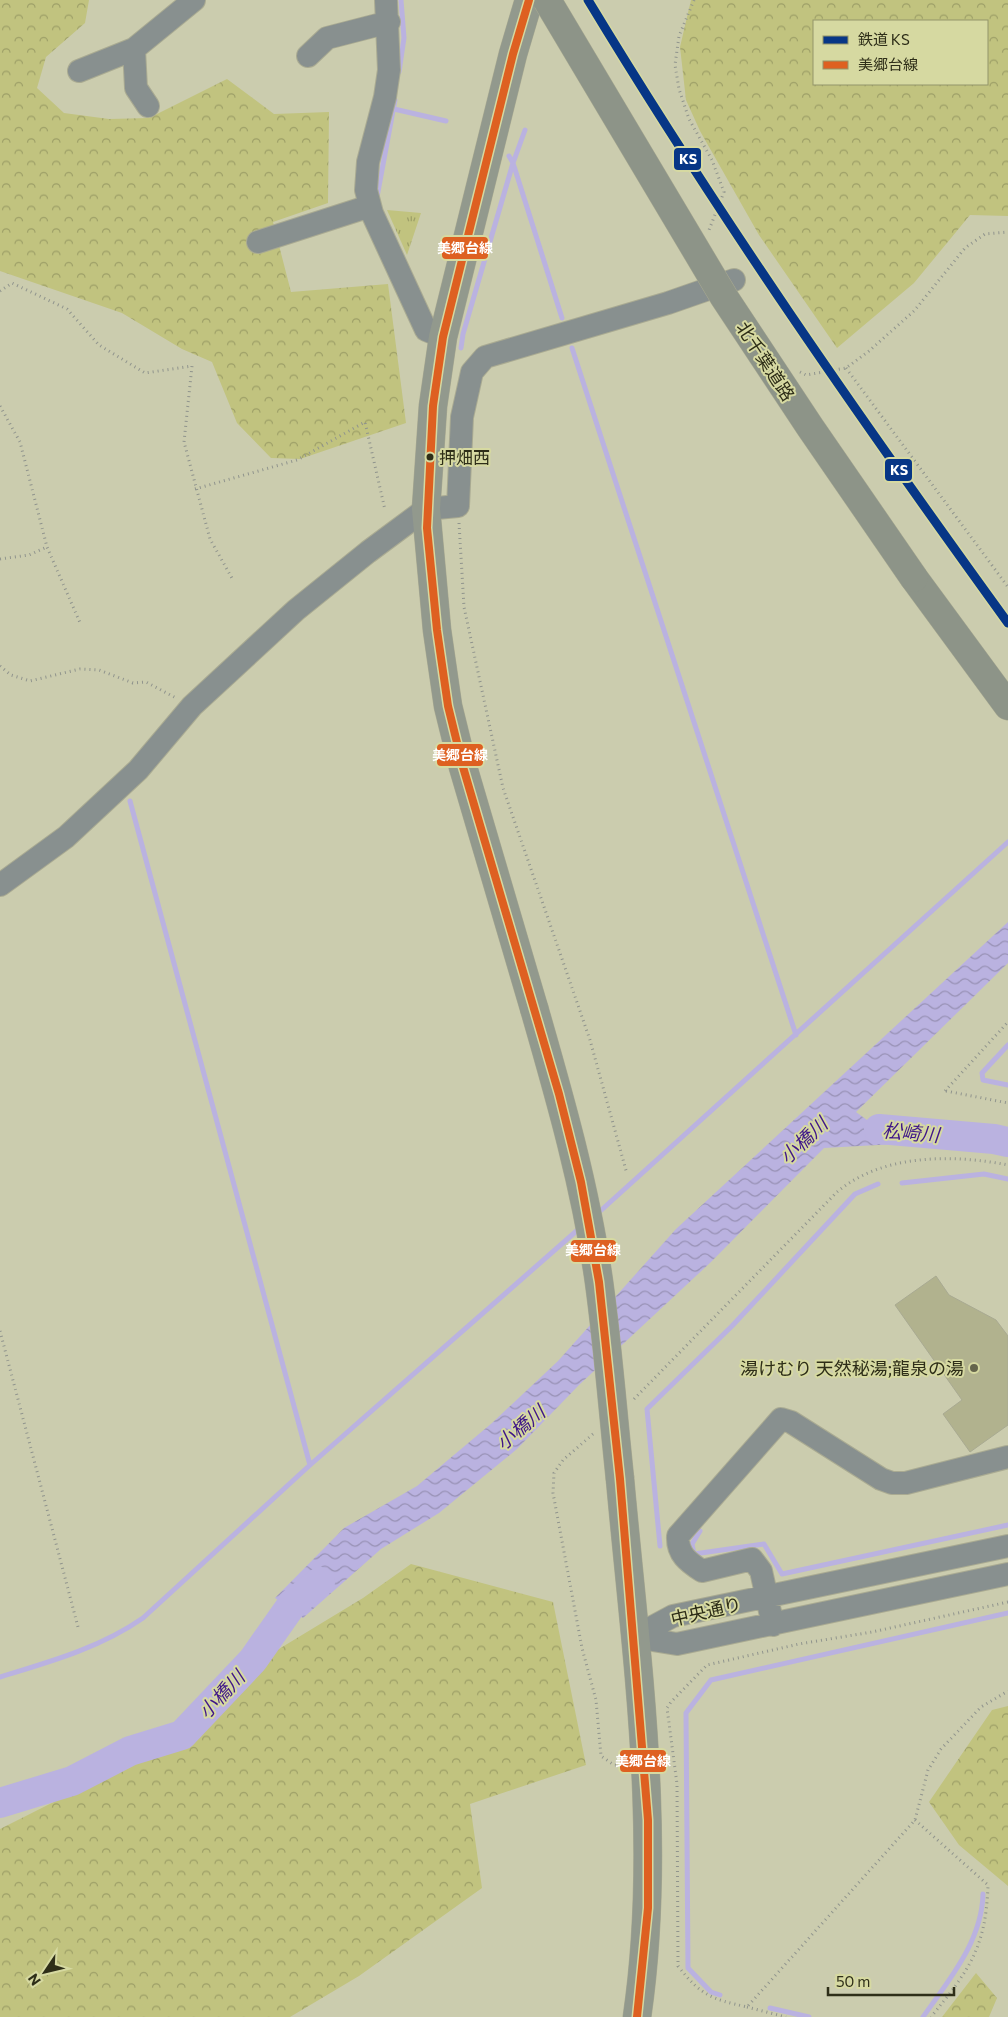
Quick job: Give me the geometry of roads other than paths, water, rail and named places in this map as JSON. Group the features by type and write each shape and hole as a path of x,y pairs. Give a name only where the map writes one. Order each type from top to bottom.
{"highway":[{"name":"北千葉道路","path":"547,0 724,297 810,428 914,578 1008,706"},
{"path":"914,578 1008,685"}],"main road":[{"path":"529,0 513,54 443,337 433,406 426,509 437,630 448,706 466,776 559,1094 581,1182 599,1282 620,1479 645,1765 648,1820 648,1908 637,2017"}],"street":[{"path":"79,71 134,49 194,0"},
{"path":"308,56 327,38 387,11 390,70 368,162 366,190 370,206 426,330 443,337"},
{"path":"134,49 136,88 148,106"},
{"path":"258,242 370,206"},
{"path":"0,885 66,837 138,770 192,706 296,610 368,552 426,509 458,506 462,417 472,372 485,358 668,303 734,280"},
{"path":"773,1625 761,1571 752,1559 702,1570 687,1561 677,1545 678,1536 781,1420 791,1422 881,1479 892,1483 906,1483 1008,1457"},
{"name":"中央通り","path":"634,1637 673,1616 768,1598 1008,1546"},
{"name":"中央通り","path":"634,1637 678,1644 1008,1574"}],"water":[{"path":"1008,922 1008,963 856,1112 867,1120 947,1120 896,1144 824,1148 711,1262 579,1385 517,1449 439,1513 381,1549 303,1618 275,1598 344,1528 417,1486 492,1423 558,1361 676,1229"}],"waterway":[{"path":"399,72 404,38 401,0"},
{"path":"377,197 395,100"},
{"path":"394,109 446,121"},
{"path":"461,348 463,334 513,163 525,130"},
{"path":"509,156 513,163 562,318"},
{"path":"572,348 796,1035"},
{"path":"130,801 310,1465"},
{"path":"597,1214 1008,842"},
{"path":"1008,1045 982,1073 983,1080 1008,1085"},
{"name":"松崎川","path":"879,1129 994,1139 1008,1142"},
{"path":"902,1183 984,1174 1008,1179"},
{"path":"660,1546 647,1409 732,1326 855,1194 878,1184"},
{"path":"0,1677 92,1646 127,1629 143,1618 310,1465 581,1227"},
{"path":"700,1531 692,1544 694,1554 764,1544 782,1574 1008,1525"},
{"name":"小橋川","path":"0,1803 72,1781 130,1751 182,1735 253,1660 293,1603 320,1582"},
{"path":"720,1995 711,1992 688,1968 686,1713 711,1680 1008,1613"},
{"path":"923,2017 953,1974 970,1944 977,1928 983,1894"},
{"path":"770,2008 809,2017"}],"rail line":[{"name":"KS","path":"588,0 739,238 845,393 1008,623"}],"place":[{"name":"押畑西","path":"430,457"},
{"name":"湯けむり 天然秘湯;龍泉の湯","path":"974,1368"}]}
